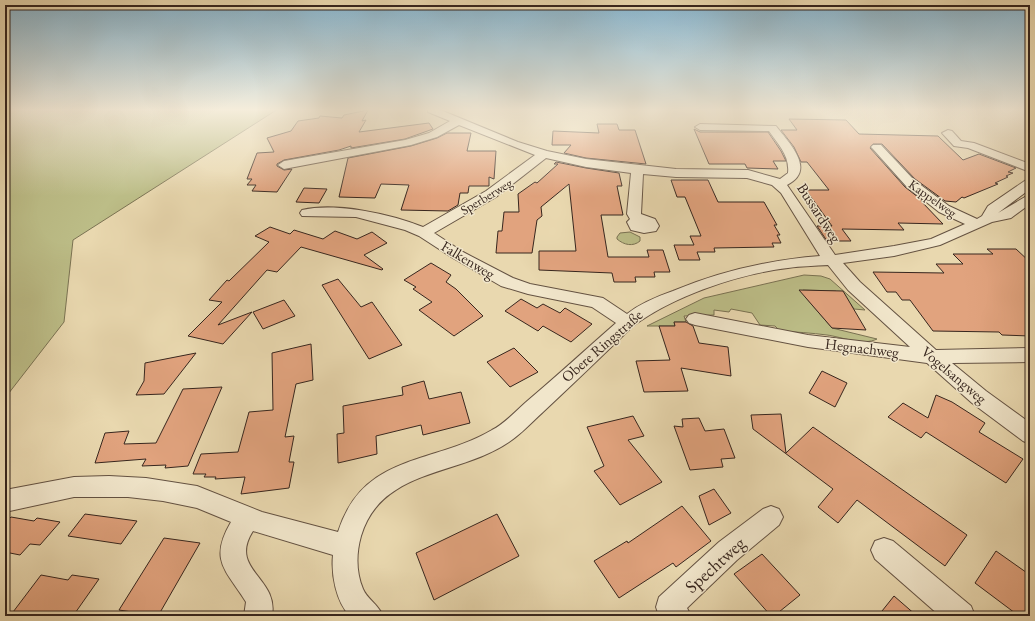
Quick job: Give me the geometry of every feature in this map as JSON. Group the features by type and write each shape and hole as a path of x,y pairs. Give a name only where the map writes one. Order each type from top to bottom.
{"street":[{"path":"284,164 407,143 423,138"},
{"name":"Bussardweg","path":"502,138 544,154 586,163 638,170 676,173 748,174 766,178 780,184 832,260"},
{"name":"Bussardweg","path":"779,138 796,162 796,173 788,182 780,184"},
{"path":"953,138 958,144 970,145 1030,168"},
{"name":"Kappelweg","path":"877,147 910,183 944,209 982,222"},
{"name":"Sperberweg","path":"424,233 491,194 513,179 544,154"},
{"path":"638,170 634,214 638,220"},
{"name":"Obere Ringstraße","path":"982,222 993,209 1030,183"},
{"name":"Obere Ringstraße","path":"369,616 356,604 347,581 345,569 346,546 352,526 371,496 385,483 402,474 470,451 501,436 627,322 646,308 680,293 732,275 787,263 832,260 894,251 935,242 982,222 1006,215 1030,198"},
{"name":"Falkenweg","path":"307,213 324,211 356,213 393,221 424,233 458,255 507,282 528,289 597,302 604,305 627,322"},
{"name":"Vogelsangweg","path":"832,260 854,286 932,357 1005,418 1030,436"},
{"name":"Hegnachweg","path":"695,320 808,341 932,357 1030,355"},
{"path":"5,501 58,489 82,486 126,487 197,497 222,505 248,518 288,532 346,546"},
{"name":"Spechtweg","path":"677,616 669,607 728,551 771,517"},
{"path":"248,518 237,535 232,548 234,562 240,577 257,595 261,605 258,616"},
{"path":"884,550 961,616"}],"green space":[{"path":"5,138 233,138 73,240 64,322 5,398"},
{"path":"630,232 640,237 640,241 631,245 623,243 617,239 620,233"},
{"path":"804,275 821,276 830,279 865,310 854,309 850,303 843,303 836,291 803,290 807,299 832,328 877,339 865,342 827,335 780,331 775,326 760,325 752,313 731,309 729,312 714,310 714,315 684,316 686,322 674,322 675,326 647,326 704,298"}],"building":[{"path":"267,138 408,138 351,148 351,146 339,150 284,160 277,164 277,166 284,170 292,169 277,192 252,191 256,185 247,185 252,179 247,179 257,153 274,152"},
{"path":"437,138 470,138 467,151 496,151 494,179 489,177 489,186 469,186 468,193 460,193 458,205 448,211 401,210 409,185 381,184 375,198 339,197 348,158 411,146"},
{"path":"553,138 638,138 646,164 586,158 564,153 571,145 552,145"},
{"path":"698,138 772,138 786,161 773,161 778,169 747,168 745,164 709,164"},
{"path":"787,138 940,138 963,160 979,154 1016,168 1008,172 1013,173 1006,176 1008,177 995,183 998,184 964,198 962,197 956,202 945,201 915,179 882,144 873,144 870,148 905,187 923,201 921,201 943,224 898,223 904,230 842,229 851,241 827,241 817,226 832,226 806,190 829,190 807,162 801,162 794,147"},
{"path":"556,162 619,173 622,186 617,186 623,215 601,215 608,257 649,257 647,250 663,250 670,272 654,272 655,277 635,277 636,282 614,282 612,273 539,270 539,251 576,251 569,184 541,207 542,216 537,220 532,253 496,253 498,231 502,231 504,212 519,212 518,194 535,182 537,183 558,164 554,164"},
{"path":"671,180 708,180 718,202 764,202 777,225 774,225 780,235 777,235 781,243 772,243 774,247 714,248 715,252 697,252 700,260 679,260 674,245 694,245 690,236 701,236 685,197 677,197"},
{"path":"304,188 327,189 319,203 296,202"},
{"path":"270,227 290,234 294,230 323,239 335,231 357,239 372,232 387,243 364,255 383,269 382,270 301,247 277,272 267,270 218,325 252,312 223,344 188,336 222,302 209,300 227,280 229,281 269,242 255,236"},
{"path":"987,249 1016,249 1030,262 1030,336 1002,335 999,332 933,331 910,300 902,300 896,292 887,292 873,272 944,273 936,264 963,264 953,254 993,254"},
{"path":"431,263 451,275 446,282 456,289 483,316 454,336 419,310 432,302 413,289 416,287 404,280"},
{"path":"338,279 361,307 372,302 402,345 369,359 322,285"},
{"path":"799,290 843,291 866,330 832,328"},
{"path":"521,299 537,308 543,304 560,313 565,308 592,324 571,342 543,326 538,331 505,311"},
{"path":"284,300 295,316 263,329 253,312"},
{"path":"674,322 686,322 693,326 699,343 728,347 731,376 681,368 688,391 644,392 636,361 670,360 659,326 675,326"},
{"path":"311,344 313,380 296,384 285,437 294,436 289,462 294,462 289,488 241,494 245,477 215,479 216,477 204,477 206,474 193,474 201,454 238,452 249,412 273,410 272,353"},
{"path":"514,348 538,372 510,387 487,362"},
{"path":"196,353 164,394 136,395 144,381 145,363"},
{"path":"822,371 847,383 835,407 809,393"},
{"path":"424,381 429,399 461,392 470,423 423,435 421,425 376,436 377,454 338,463 337,434 344,433 343,406 403,395 402,387"},
{"path":"222,387 188,466 165,468 166,465 142,466 146,459 95,463 105,433 129,431 124,444 156,443 183,389"},
{"path":"936,395 952,402 985,423 979,432 1023,459 1006,483 926,432 921,438 888,417 903,403 928,418"},
{"path":"781,414 786,453 813,427 967,535 945,566 857,500 838,523 818,507 833,489 753,429 751,415"},
{"path":"633,416 644,436 628,440 662,482 620,505 594,471 604,466 587,427"},
{"path":"699,418 705,431 724,429 735,458 721,459 723,467 690,470 674,426 683,427 682,419"},
{"path":"714,489 731,513 709,525 699,496"},
{"path":"682,506 711,541 676,567 673,563 619,598 594,561 627,541 628,543"},
{"path":"85,514 137,521 121,544 68,536"},
{"path":"497,514 519,556 434,600 416,553"},
{"path":"11,517 34,521 37,518 60,522 40,545 30,544 20,555 5,552 5,523"},
{"path":"164,538 200,543 158,616 119,610"},
{"path":"996,551 1030,575 1030,616 1019,616 975,583"},
{"path":"762,554 800,595 774,616 771,616 734,574"},
{"path":"41,575 68,580 72,575 99,579 73,616 10,616"},
{"path":"894,596 917,616 878,616"}]}
